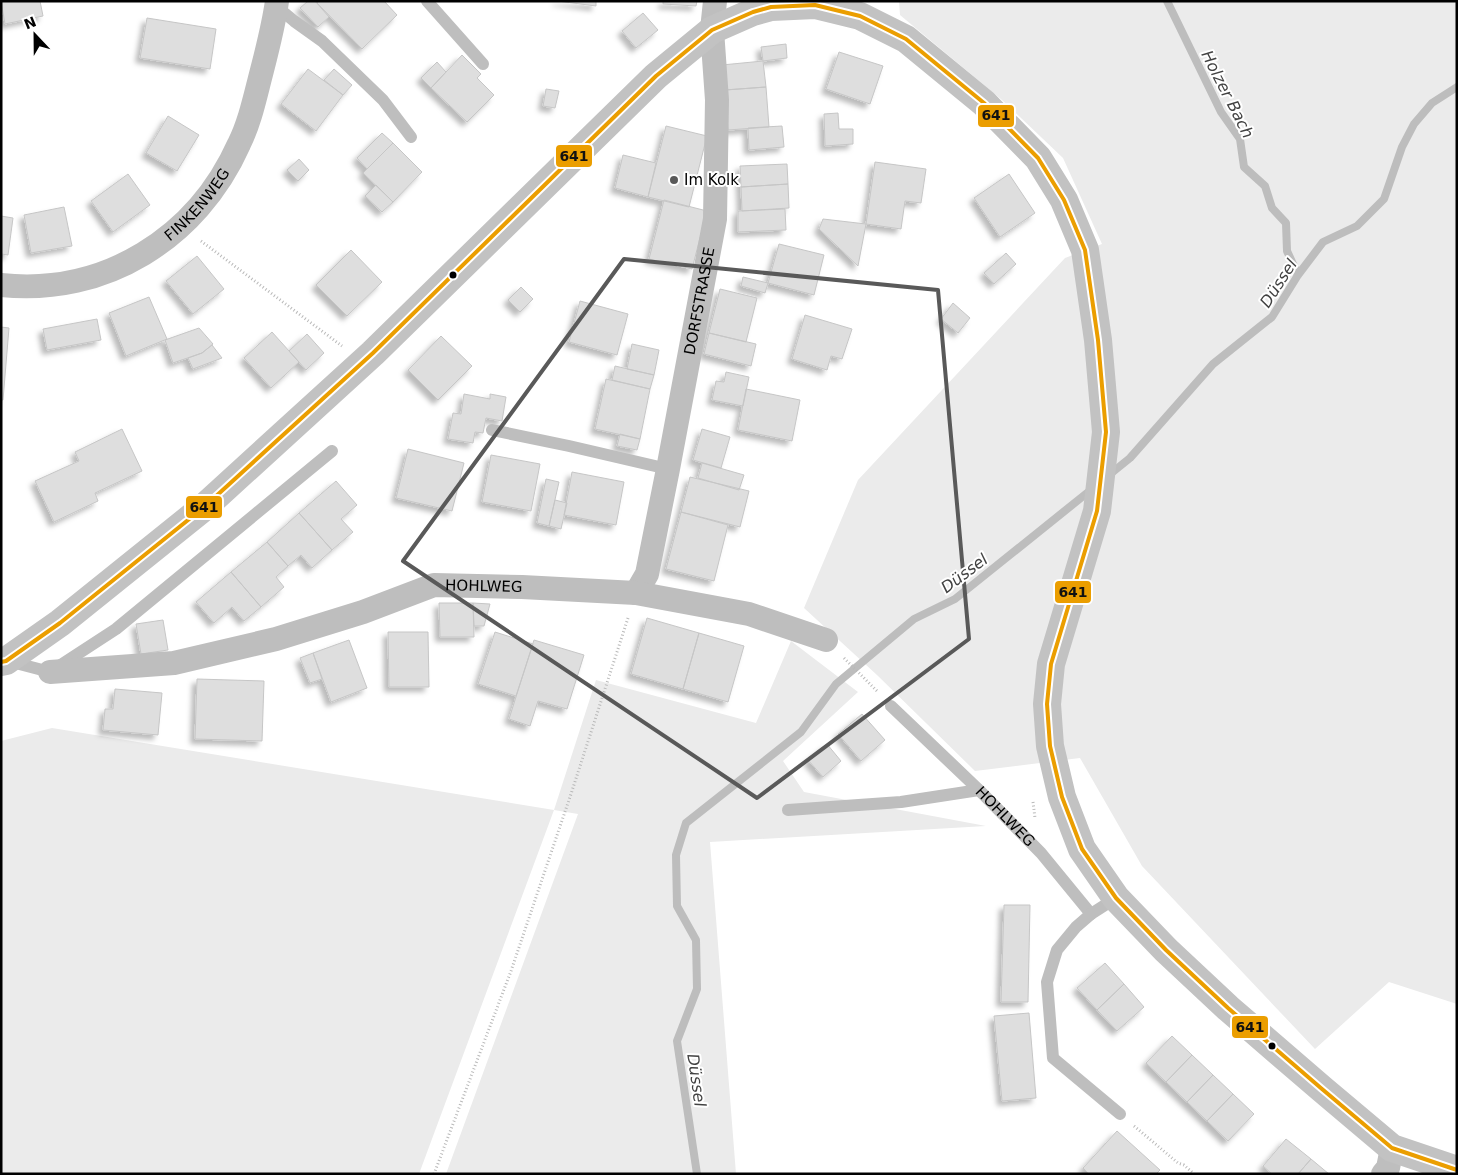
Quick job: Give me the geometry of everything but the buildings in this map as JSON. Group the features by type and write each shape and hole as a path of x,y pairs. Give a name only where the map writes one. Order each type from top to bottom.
{"main road":[{"path":"3,661 60,623 203,508 364,362 649,83 712,30 753,12 770,7 815,5 860,16 906,39 984,103 1038,158 1064,200 1085,250 1098,340 1106,432 1097,511 1051,664 1047,704 1050,746 1062,797 1082,848 1116,898 1166,950 1228,1008 1392,1148 1457,1170"}],"street":[{"name":"DORFSTRASSE","path":"636,593 647,574 715,219 717,100 712,30 715,1"},
{"name":"FINKENWEG","path":"1,285 36,286 88,278 118,267 143,255 181,225 202,204 221,178 240,143 253,106 277,4"},
{"name":"HOHLWEG","path":"50,672 174,662 267,642 363,612 434,585 636,593 749,614 826,640"},
{"path":"1383,1174 1388,1168 1392,1148"}],"lane":[{"path":"427,1 483,64"},
{"path":"277,4 294,21 322,40 383,100 411,137"},
{"path":"492,430 668,469"},
{"path":"50,672 116,629 332,451"},
{"name":"HOHLWEG","path":"3,661 50,672"},
{"name":"HOHLWEG","path":"891,706 979,790 1041,853 1091,914"},
{"path":"788,810 901,802 979,790"},
{"path":"1116,898 1091,914 1076,927 1057,950 1047,982 1053,1058 1120,1114"}],"path":[{"path":"181,225 364,362"},
{"path":"434,1174 511,971 636,593"},
{"path":"826,640 873,687"},
{"path":"1120,1114 1178,1163 1184,1165 1194,1174"}],"highlighted area":[{"path":"624,259 938,290 969,639 757,798 403,561"}],"shaded area":[{"path":"899,1 1457,1 1457,1004 1389,982 1315,1049 1142,866 1080,758 975,771 877,675 804,608 858,480 1065,258 1102,244 1063,158 1002,100 900,15"},
{"path":"791,641 858,692 783,761 804,792 986,826 710,842 736,1174 446,1174 578,814 554,810 596,680 756,723"},
{"path":"52,728 554,810 419,1174 1,1174 1,741"}],"waterway":[{"name":"Holzer Bach","path":"1167,1 1221,112 1240,139 1244,167 1265,186 1272,208 1286,223 1287,251 1298,275"},
{"name":"Düssel","path":"1109,475 1130,458 1213,364 1272,317 1298,275 1323,242 1357,226 1384,199 1402,147 1414,124 1432,103 1457,87"},
{"name":"Düssel","path":"697,1174 677,1041 697,989 696,940 677,906 676,855 686,823 801,732 836,684 914,619 955,599 1092,489"}],"transit line":[{"name":"641","path":"1,662 6,661 60,623 203,508 373,353 656,76 712,30 753,12 771,7 815,5 860,16 906,39 984,103 1038,158 1064,200 1085,250 1098,340 1106,432 1097,511 1051,664 1047,704 1050,746 1062,797 1082,849 1116,898 1166,950 1228,1008 1322,1089 1392,1148 1457,1170"}],"place":[{"name":"Im Kolk","path":"674,180"}]}
